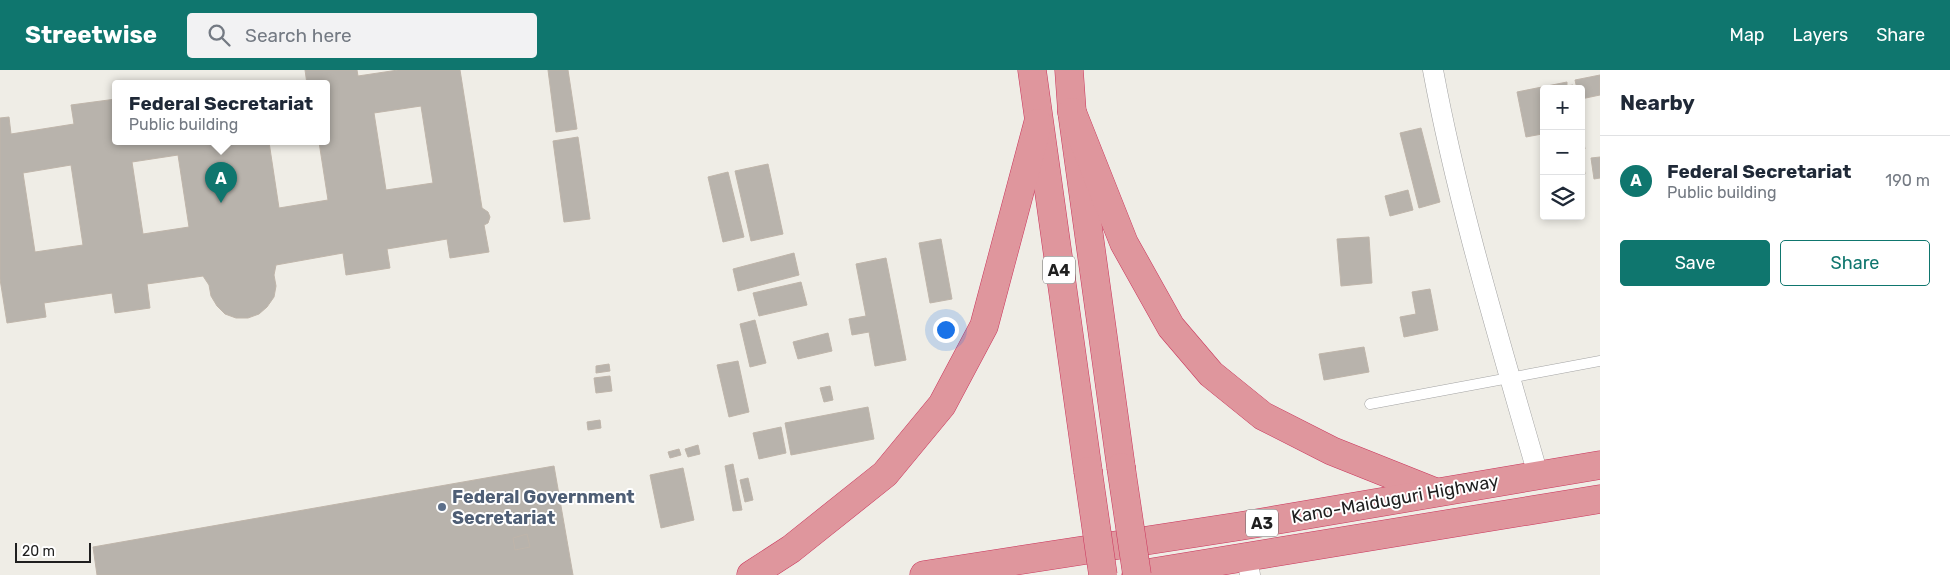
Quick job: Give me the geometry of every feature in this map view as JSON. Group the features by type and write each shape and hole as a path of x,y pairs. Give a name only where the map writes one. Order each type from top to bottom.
{"highway":[{"name":"A4","path":"1032,70 1103,575"},
{"name":"A4","path":"1069,70 1072,112 1136,575"},
{"path":"1072,112 1124,243 1170,327 1211,374 1264,416 1332,451 1435,492"},
{"path":"752,575 791,549 885,474 942,405 984,326 1038,123"},
{"name":"Kano-Maiduguri Highway","path":"924,575 1241,526 1600,465"},
{"name":"Kano-Maiduguri Highway","path":"1136,575 1249,566 1600,499"}],"street":[{"path":"1433,70 1441,115 1478,260 1538,475"}],"lane":[{"path":"1370,404 1600,361"}],"building":[{"path":"305,70 357,70 358,76 398,70 460,70 482,208 488,212 490,217 488,223 484,225 489,252 450,258 447,239 387,249 390,268 346,275 343,253 276,265 274,297 259,314 248,318 236,318 225,314 211,296 209,285 203,276 147,284 150,308 115,313 112,293 44,303 46,317 7,323 0,279 0,118 9,117 11,134 74,124 71,105 112,100 112,145 269,145 279,208 328,200 319,145 330,145 330,80 306,80","holes":["421,106 433,183 386,190 374,113","178,155 189,227 143,234 132,162","71,165 83,245 35,252 23,173"]},
{"path":"548,70 568,70 577,129 556,132"},
{"path":"1600,75 1600,95 1585,98 1585,85 1576,85 1575,80"},
{"path":"1567,82 1567,85 1552,85"},
{"path":"1540,87 1540,134 1526,137 1517,92"},
{"path":"1421,128 1440,202 1419,208 1400,133"},
{"path":"578,137 590,219 564,222 553,141"},
{"path":"1600,157 1600,178 1594,179 1591,158"},
{"path":"768,164 783,234 751,241 735,171"},
{"path":"728,172 744,237 723,242 708,177"},
{"path":"1408,190 1413,210 1390,216 1385,196"},
{"path":"1369,237 1372,283 1341,286 1337,239"},
{"path":"941,239 952,299 930,303 919,243"},
{"path":"794,253 799,275 738,291 733,269"},
{"path":"886,258 906,360 875,366 869,332 852,335 849,319 866,316 856,264"},
{"path":"801,282 807,305 759,316 753,293"},
{"path":"1430,289 1438,330 1404,337 1400,317 1416,314 1412,292"},
{"path":"755,320 766,363 750,367 740,324"},
{"path":"828,333 832,351 798,359 793,342"},
{"path":"1364,347 1369,372 1324,380 1319,354"},
{"path":"738,361 749,412 729,417 717,365"},
{"path":"609,364 610,371 596,373 596,366"},
{"path":"610,376 612,391 596,393 594,378"},
{"path":"830,386 833,400 824,402 820,388"},
{"path":"868,407 874,439 791,455 785,423"},
{"path":"600,420 601,428 588,430 587,422"},
{"path":"781,427 786,453 759,459 753,433"},
{"path":"698,445 700,454 688,457 685,449"},
{"path":"679,449 681,455 670,458 668,452"},
{"path":"733,464 742,510 733,511 725,466"},
{"name":"Federal Government Secretariat","path":"554,466 573,575 97,575 93,547"},
{"path":"683,468 694,520 661,528 650,475"},
{"path":"748,478 753,500 745,502 740,480"},
{"path":"527,534 530,547 515,550 513,538"}],"place":[{"name":"Federal Secretariat","path":"221,203"},
{"name":"Federal Government Secretariat","path":"442,507"}]}
